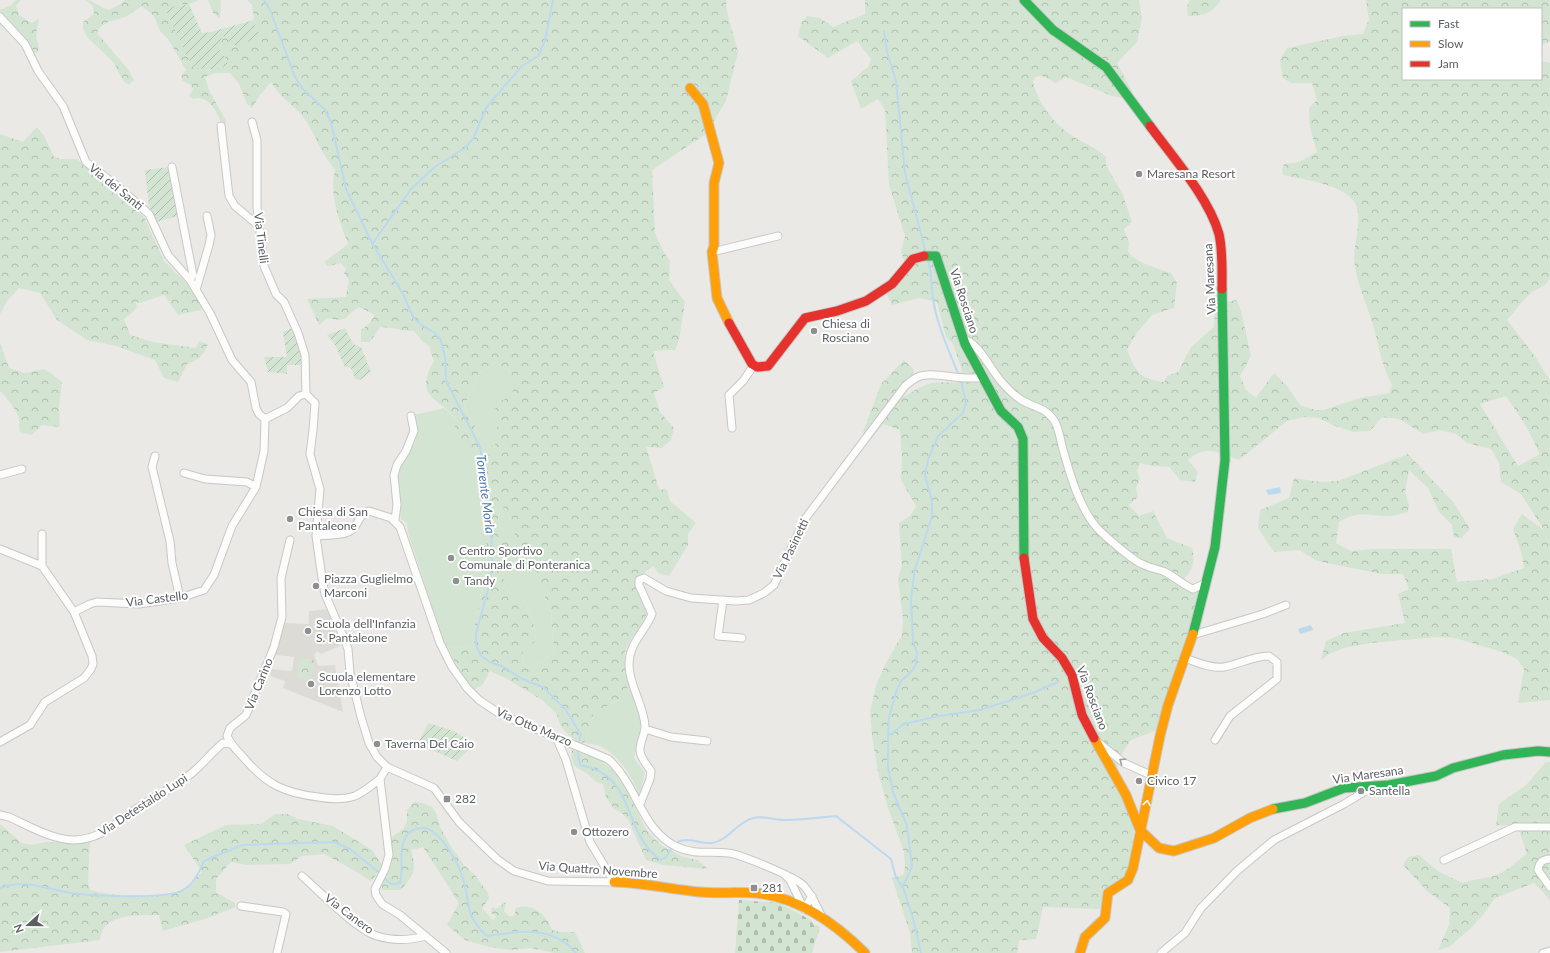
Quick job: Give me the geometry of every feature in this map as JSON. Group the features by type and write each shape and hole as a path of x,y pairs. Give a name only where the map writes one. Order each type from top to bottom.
{"street":[{"name":"Via Maresana","path":"1024,0 1040,19 1052,29 1090,52 1113,74 1197,191 1212,215 1219,235 1222,259 1225,460 1215,547 1193,635 1168,705 1140,830 1159,848 1174,851 1214,838 1250,818 1270,810 1305,803 1344,788 1374,786 1436,776 1453,768 1503,755 1538,750 1550,752"},
{"name":"Via dei Santi","path":"0,17 25,44 38,72 63,106 86,162 116,185 149,214 168,255 190,280 210,313 232,360 251,382 256,408 259,414 265,419"},
{"path":"690,88 703,104 719,163 714,183 714,246 712,252 717,298 733,332 754,365 743,381 729,395 732,428"},
{"name":"Via Tinelli","path":"252,122 257,140 257,207 264,266 276,294 284,302 298,333 305,355 306,394"},
{"path":"221,126 226,185 229,196 235,206 259,226"},
{"path":"172,167 193,275 190,280"},
{"path":"196,290 211,235 207,216"},
{"path":"712,252 778,236"},
{"name":"Via Rosciano","path":"754,365 763,367 768,366 805,318 829,314 858,305 883,292 904,274 914,259 931,255 936,256 941,266 965,344 1001,411 1018,428 1023,439 1023,553 1033,619 1042,638 1062,658 1072,675 1082,715 1126,795 1140,830"},
{"path":"965,340 974,343 994,373 1013,394 1021,400 1045,409 1050,414 1056,424 1064,454 1088,517 1098,529 1132,560 1164,572 1193,590 1206,583"},
{"name":"Via Pasinetti","path":"640,804 650,780 651,771 642,758 640,749 645,729 630,671 632,649 649,623 652,614 639,586 639,580 644,578 675,594 723,600 749,600 764,593 774,585 805,519 905,386 918,376 930,375 961,379 983,377"},
{"path":"265,419 286,408 299,396 306,394"},
{"name":"Via Quattro Novembre","path":"306,394 315,403 310,454 320,489 316,536 325,594 348,650 350,673 369,743 377,757 387,767 434,788 459,822 497,859 514,871 548,881 634,882 721,894 763,894 782,899 804,909 855,942 865,953"},
{"path":"316,536 348,532 354,528 361,515 369,511 395,520 397,505 394,475 397,465 406,451 414,431 412,416"},
{"name":"Via Castello","path":"74,612 97,602 139,604 180,598 197,593 208,585 214,575 232,526 256,487 264,451 265,419"},
{"path":"155,456 152,467 170,541 172,563 180,598"},
{"path":"0,475 22,469"},
{"path":"184,473 205,479 247,482 256,487"},
{"name":"Via Otto Marzo","path":"395,520 400,527 440,643 459,678 475,696 491,709 583,747 608,759 619,768 649,822 665,840 690,852 702,854 727,852 735,854 783,874 802,884 812,896 823,920"},
{"path":"42,534 42,566"},
{"name":"Via Carino","path":"231,744 227,736 227,732 246,715 276,640 282,617 281,578 290,540"},
{"path":"0,549 42,566 74,612 92,656 93,664 84,678 45,702 30,724 0,742"},
{"path":"723,600 718,636 742,638"},
{"path":"1193,635 1263,614 1286,605"},
{"path":"1185,658 1216,667 1223,667 1256,656 1269,656 1277,662 1277,679 1230,716 1215,740"},
{"path":"645,729 671,737 707,741"},
{"path":"556,737 566,760 590,842 614,882"},
{"path":"1095,740 1124,763 1153,776"},
{"name":"Via Detestaldo Lupi","path":"0,816 9,817 58,838 74,840 105,833 136,810 192,773 223,743 231,744"},
{"path":"566,760 567,750 571,743"},
{"path":"231,744 267,782 284,790 302,795 327,799 353,796 361,793 380,779 387,767"},
{"path":"380,779 389,855 385,869 375,889 378,900 446,953"},
{"path":"1161,953 1171,950 1185,933 1201,908 1262,849 1274,840 1344,804 1374,786"},
{"path":"1444,860 1516,827 1550,827"},
{"path":"1080,953 1081,943 1086,933 1105,918 1108,892 1128,880 1133,868 1140,830"},
{"path":"1550,859 1542,861 1539,864 1538,870 1550,887"},
{"path":"783,874 792,886 804,909"},
{"name":"Via Canero","path":"302,876 351,919 376,935 406,940 426,936"},
{"path":"782,899 790,892 792,886"},
{"path":"804,909 812,896"},
{"path":"241,906 284,912 286,914 277,953"},
{"path":"1543,953 1550,951"}],"shaded area":[{"path":"327,609 340,646 321,654 317,651 314,655 318,666 335,665 343,712 283,688 285,681 270,676 271,669 292,671 294,657 276,655 275,653 283,623 309,624 309,611"}],"green space":[{"path":"16,0 21,0 16,6 19,15 32,23 39,18 36,35 39,50 36,53 27,53 18,41 0,25 0,10 11,5"},
{"path":"86,0 92,1 109,10 121,4 125,0 199,0 189,4 176,5 168,16 192,66 200,69 210,69 228,65 227,60 220,50 222,35 260,37 254,20 252,5 247,0 726,0 727,12 738,52 726,101 706,134 652,170 655,233 663,251 670,261 669,280 685,302 679,340 675,350 653,351 664,387 654,393 660,412 674,428 671,440 662,448 646,447 659,489 667,490 670,501 696,523 688,534 688,545 669,576 660,574 653,566 636,579 644,603 646,615 642,625 629,643 625,653 624,658 628,677 627,687 625,692 618,700 593,714 591,727 584,743 575,740 566,733 558,719 557,714 542,700 507,679 490,671 483,684 474,690 461,675 447,646 453,648 474,646 474,628 486,568 487,548 478,463 473,455 455,440 454,428 458,421 431,396 427,390 426,383 428,373 434,361 429,346 422,341 414,331 380,327 370,342 361,342 361,330 369,324 375,315 359,307 346,318 340,320 327,318 319,325 307,299 346,297 349,280 344,273 346,269 341,263 328,266 324,262 348,244 338,217 334,198 333,179 335,169 326,157 307,123 299,112 278,92 271,82 260,95 252,108 247,104 239,84 230,73 215,73 205,77 209,90 227,123 221,124 215,110 207,101 199,98 194,99 189,96 193,89 191,85 183,81 181,75 186,70 168,39 160,31 154,16 142,6 125,17 105,24 97,33 127,68 134,80 129,85 124,82 114,63 87,37 83,28 83,22 94,14 93,7","holes":["495,362 510,372 513,395 495,404 498,435 494,448 480,436 464,406 479,374","501,507 506,508 514,533 532,563 551,613 554,653 538,664 527,668 522,660 523,650 536,641 534,626 525,601 509,592 505,585 505,561 512,544 504,536 500,527 498,518"]},
{"path":"208,0 221,0 220,18 213,13"},
{"path":"865,0 1139,0 1142,18 1137,42 1117,63 1132,91 1128,99 1112,96 1066,77 1056,83 1042,76 1035,77 1033,81 1039,98 1054,120 1067,132 1106,157 1106,165 1123,195 1132,222 1124,229 1129,243 1128,252 1142,263 1171,273 1177,283 1174,308 1152,315 1136,334 1127,350 1130,358 1136,369 1144,376 1149,379 1164,382 1167,376 1178,372 1191,347 1214,327 1215,305 1236,300 1241,310 1251,356 1240,376 1246,390 1256,398 1274,373 1287,386 1300,405 1316,410 1323,410 1360,398 1389,393 1392,385 1383,362 1372,322 1356,275 1354,251 1358,227 1358,212 1356,205 1352,199 1338,189 1309,180 1283,175 1282,170 1284,164 1299,162 1317,152 1310,128 1309,108 1317,100 1312,83 1291,83 1283,78 1280,60 1287,48 1343,36 1363,34 1369,19 1366,0 1550,0 1550,41 1542,45 1542,8 1402,8 1402,80 1542,80 1542,61 1550,63 1550,278 1544,286 1528,296 1507,320 1534,355 1550,380 1550,700 1518,703 1524,669 1517,659 1502,652 1455,638 1436,637 1371,643 1344,648 1329,654 1321,660 1326,641 1344,633 1405,623 1398,594 1409,589 1403,574 1382,574 1317,561 1299,550 1274,552 1258,528 1260,510 1289,498 1294,478 1321,482 1338,481 1408,454 1454,503 1470,529 1461,538 1454,537 1452,525 1439,512 1428,488 1409,470 1405,492 1409,505 1408,512 1394,516 1364,514 1346,518 1339,522 1336,543 1351,551 1373,549 1451,549 1457,582 1492,579 1524,568 1521,552 1513,529 1522,514 1544,530 1521,494 1501,482 1499,463 1491,449 1467,443 1456,434 1440,430 1423,434 1399,419 1382,417 1370,431 1353,432 1335,426 1319,418 1304,417 1287,421 1239,460 1213,451 1201,452 1195,455 1188,460 1198,472 1195,482 1180,480 1169,467 1152,466 1140,463 1137,471 1140,479 1136,488 1138,497 1129,505 1139,516 1153,511 1167,538 1192,548 1193,565 1184,579 1199,590 1196,614 1160,729 1131,740 1119,758 1115,781 1126,806 1134,831 1126,886 1110,895 1099,909 1043,907 1036,939 1019,940 1017,953 912,953 910,933 892,878 903,875 905,867 904,852 888,808 878,772 870,712 876,686 886,663 902,635 903,619 898,578 902,566 899,523 911,515 916,506 901,480 902,458 900,430 883,424 871,439 863,432 881,384 904,360 914,370 902,397 928,384 942,382 957,383 962,370 953,344 946,337 937,302 919,298 892,305 887,295 910,269 905,264 901,251 905,236 889,185 885,110 878,99 861,109 851,81 869,66 871,59 857,41 828,58 798,36 801,23 807,16 820,18 833,27 865,14","holes":["1506,396 1526,426 1540,454 1518,466 1480,404"]},
{"path":"1190,0 1221,0 1211,11 1203,15 1188,16 1187,6"},
{"path":"189,4 202,33 211,32 254,20 260,37 236,46 222,35 220,50 227,60 228,65 210,69 196,68 192,66 166,11 176,5"},
{"path":"37,127 44,136 54,157 61,159 77,159 144,217 164,261 186,283 203,306 201,310 178,315 164,295 140,303 135,302 137,307 124,319 130,335 153,342 196,348 199,341 208,344 200,357 187,364 178,382 164,378 155,360 116,346 87,340 57,320 40,293 19,288 7,301 0,314 0,134 23,142"},
{"path":"169,167 178,216 156,222 149,206 145,170"},
{"path":"294,327 302,354 302,365 287,365 287,374 268,372 264,357 287,357 283,332"},
{"path":"345,328 353,344 361,347 371,372 360,380 355,379 351,368 345,367 335,345 327,335"},
{"path":"0,342 9,368 24,373 45,369 62,382 59,405 60,427 42,425 32,435 20,432 18,416 8,400 0,391"},
{"path":"495,362 510,372 513,395 494,448 480,436 464,406 479,374"},
{"name":"Centro Sportivo Comunale di Ponteranica","path":"444,408 458,421 467,450 473,455 478,463 487,548 486,568 474,628 474,646 453,648 445,646 408,533 407,523 401,519 398,468 415,443 417,428 414,415"},
{"path":"501,507 506,508 514,533 532,563 551,613 554,653 538,664 527,668 522,660 523,650 536,641 534,626 525,601 509,592 505,585 505,561 512,544 501,532 499,518"},
{"path":"300,658 314,660 311,680 297,678"},
{"path":"629,679 634,702 642,720 634,758 645,773 639,796 625,768 615,756 600,746 584,743 591,727 593,714 599,709 618,701"},
{"path":"428,723 454,731 475,744 457,761 418,744"},
{"path":"572,750 599,759 619,776 632,799 646,830 661,845 683,857 697,860 708,869 663,865 646,860 629,821 623,814 614,809 606,797 603,784 596,782 574,765 572,761"},
{"path":"1546,762 1550,762 1550,900 1534,883 1495,898 1483,915 1470,929 1449,947 1438,950 1449,925 1450,908 1427,891 1403,865 1408,857 1419,855 1439,872 1463,883 1495,876 1510,867 1527,854 1517,824 1496,826 1499,804 1526,785"},
{"path":"414,802 423,803 432,807 436,813 440,827 452,848 464,865 475,875 488,893 489,899 482,908 493,920 496,916 491,913 492,907 496,909 506,902 504,912 509,916 514,916 516,908 533,908 547,919 552,930 560,932 575,932 585,953 554,953 531,948 510,950 489,947 465,940 447,925 459,903 423,847 411,850 414,863 413,872 401,890 382,890 384,878 390,869 393,857 389,839 403,829 407,822 407,810"},
{"path":"275,814 288,814 298,819 333,826 372,850 382,865 374,878 370,881 359,873 324,854 302,856 290,864 247,865 231,862 216,879 216,892 235,903 236,907 205,919 163,931 159,915 122,917 107,925 102,931 100,940 0,952 0,824 22,843 32,845 46,842 90,842 88,881 90,890 124,896 148,897 159,896 181,890 190,884 202,872 184,845 226,825 261,824"},
{"path":"739,900 778,903 811,920 814,926 817,925 820,927 812,953 735,953"}],"water":[{"path":"1280,487 1281,493 1268,495 1266,490"},
{"path":"1311,625 1313,630 1300,634 1298,629"}],"waterway":[{"name":"Torrente Morla","path":"264,0 270,10 295,77 302,88 325,110 331,122 346,189 372,243 403,294 413,317 421,325 435,333 441,341 445,356 446,381 480,447 484,471 488,519 491,527 492,559 490,582 476,634 476,644 481,656 490,662 504,667 522,679 543,687 566,710 581,735 577,747 580,765 599,771 612,781 621,793 639,835 648,848 661,860 666,857 673,846"},
{"path":"373,243 411,189 436,166 465,148 473,139 486,108 522,66 538,56 545,41 553,0"},
{"path":"884,31 887,52 896,81 905,173 926,253"},
{"path":"928,259 937,318 959,376"},
{"path":"888,736 889,718 896,692 901,681 913,670 916,663 917,653 913,641 911,601 914,573 932,516 932,501 925,475 928,460 938,436 963,413 966,403 961,380"},
{"path":"903,886 912,867 907,826 893,792 888,767 888,736 904,724 939,716 980,710 1033,693 1058,682"},
{"name":"Torrente Morla","path":"676,843 684,840 707,843 718,842 742,823 757,817 790,820 836,816 891,859 896,878 903,887 914,922 921,953"},
{"path":"384,877 390,883 400,883 401,854 405,838 413,830 420,828 427,829 440,839 452,855 461,872 471,915 474,921 487,936 523,932 546,934 567,944 576,953"},
{"path":"0,888 8,885 25,884 66,892 108,896 144,896 174,893 183,890 190,885 204,861 242,845 334,842 350,849 381,874"}],"traffic: fast":[{"path":"1024,0 1053,30 1106,67 1150,126"},
{"path":"924,256 936,256 965,344 1001,411 1018,427 1023,439 1024,558"},
{"path":"1193,634 1215,547 1225,460 1222,289"},
{"path":"1273,809 1305,803 1344,788 1389,785 1436,776 1453,768 1503,755 1538,751 1550,752"}],"traffic: slow":[{"path":"690,88 703,104 719,163 714,183 714,246 712,252 717,298 729,323"},
{"path":"1080,953 1085,937 1105,918 1108,893 1128,880 1133,868 1160,736 1168,705 1193,634"},
{"path":"1094,738 1126,795 1140,830 1159,848 1174,851 1214,838 1250,818 1273,809"},
{"path":"614,882 699,892 755,893 777,897 805,908 831,924 865,953"}],"traffic: jam":[{"path":"1150,126 1199,192 1214,220 1219,234 1221,248 1222,289"},
{"path":"729,323 752,364 757,367 768,366 805,318 837,311 866,301 892,284 913,259 924,256"},
{"path":"1024,558 1033,619 1043,638 1062,658 1072,675 1082,715 1094,738"}],"place":[{"name":"Maresana Resort","path":"1139,174"},
{"name":"Chiesa di Rosciano","path":"814,331"},
{"name":"Chiesa di San Pantaleone","path":"290,519"},
{"name":"Centro Sportivo Comunale di Ponteranica","path":"451,558"},
{"name":"Tandy","path":"456,581"},
{"name":"Piazza Guglielmo Marconi","path":"316,586"},
{"name":"Scuola dell'Infanzia S. Pantaleone","path":"308,631"},
{"name":"Scuola elementare Lorenzo Lotto","path":"311,684"},
{"name":"Taverna Del Caio","path":"377,744"},
{"name":"Civico 17","path":"1139,781"},
{"name":"Santella","path":"1361,791"},
{"name":"282","path":"447,799"},
{"name":"Ottozero","path":"574,832"},
{"name":"281","path":"754,888"}]}
